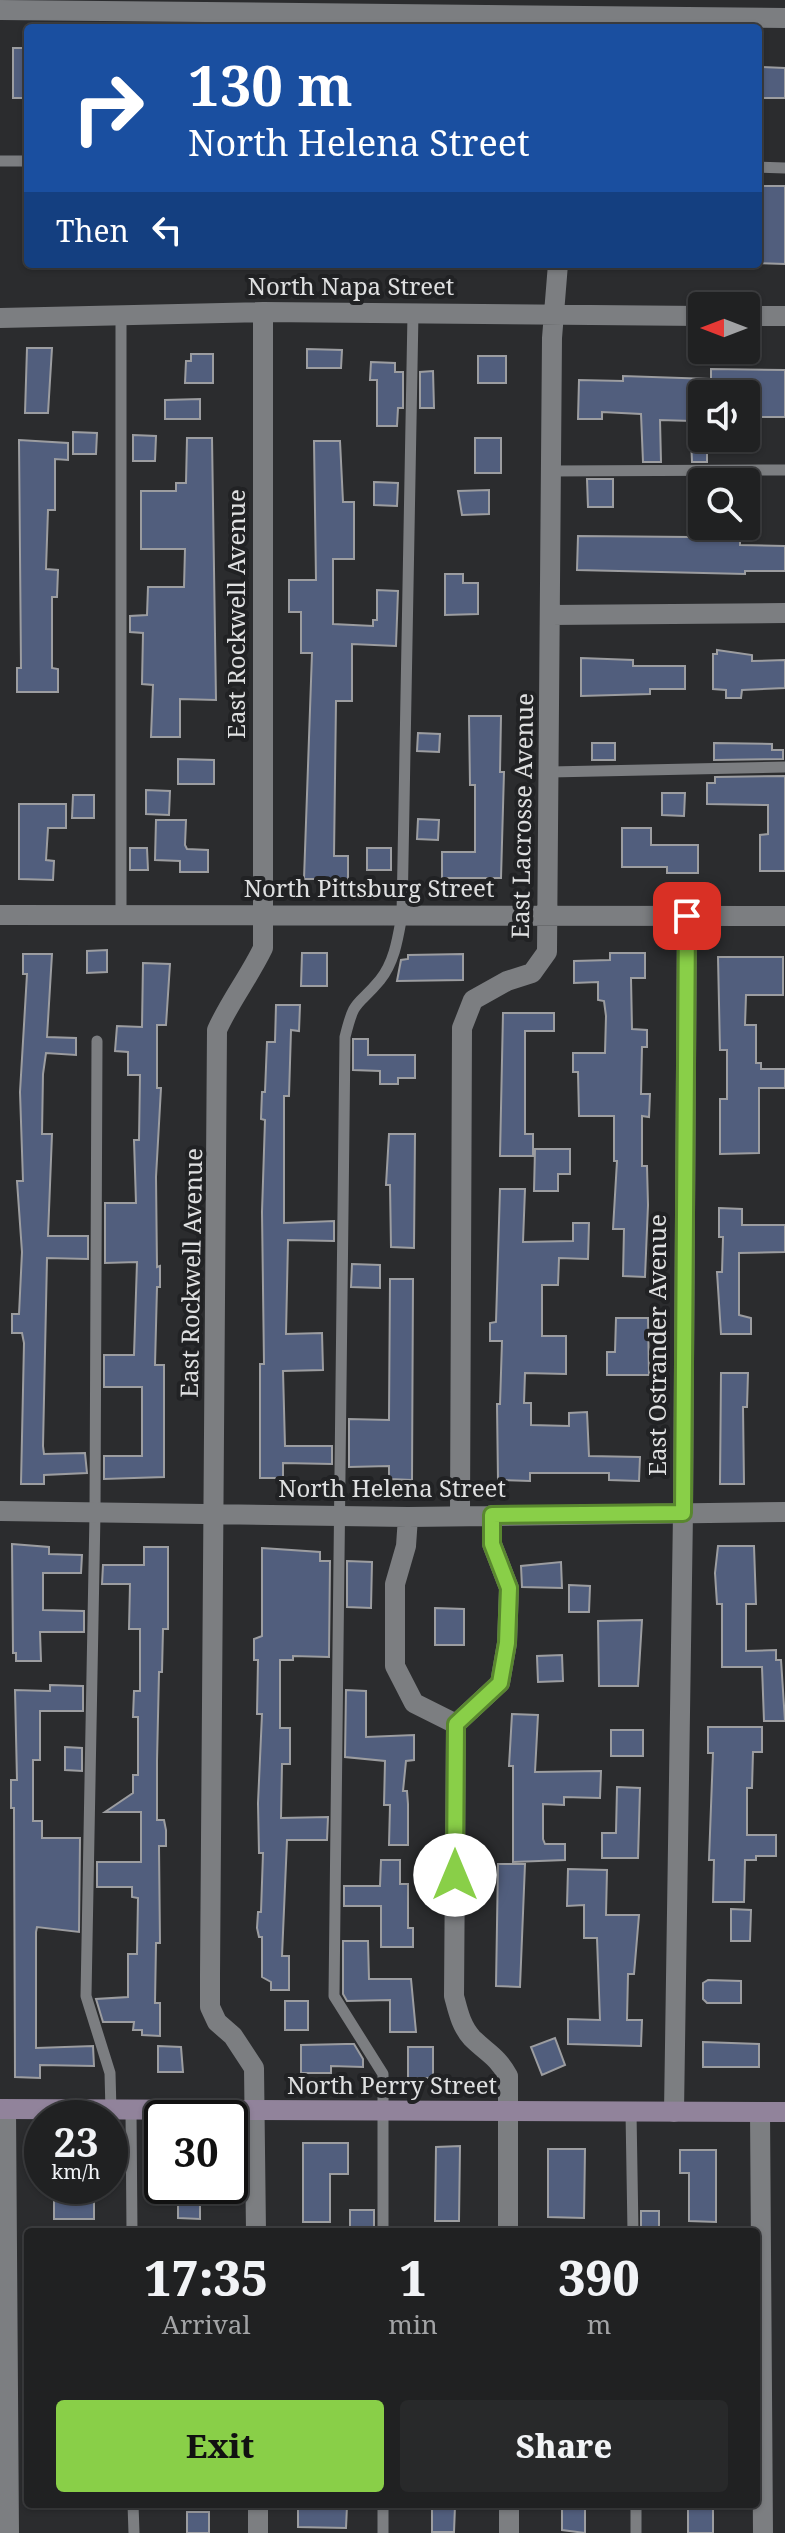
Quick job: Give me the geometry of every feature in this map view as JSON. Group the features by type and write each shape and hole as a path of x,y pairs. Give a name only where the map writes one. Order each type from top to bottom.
{"street":[{"path":"0,10 785,18"},
{"name":"East Lacrosse Avenue","path":"460,1515 462,1028 473,1000 507,981 532,973 547,952 551,471 558,268"},
{"name":"North Napa Street","path":"0,318 263,312 688,316"},
{"name":"East Rockwell Avenue","path":"256,2228 254,2068 233,2036 217,2022 210,2007 217,1030 231,1000 250,977 263,948 263,312"},
{"path":"760,316 785,316"},
{"path":"551,615 785,613"},
{"name":"North Pittsburg Street","path":"0,915 785,916"},
{"name":"East Ostrander Avenue","path":"674,2112 683,1513 687,916"},
{"name":"North Helena Street","path":"0,1511 408,1517 785,1512"},
{"path":"492,1515 492,1544 509,1588 507,1643 500,1683 456,1724 454,1996 470,2036 499,2058 508,2076 508,2228"},
{"path":"408,1517 406,1546 395,1584 395,1666 414,1703 456,1724"},
{"path":"3,2109 9,2533"},
{"name":"North Perry Street","path":"3,2109 24,2109"},
{"name":"North Perry Street","path":"128,2111 785,2112"},
{"path":"760,2112 763,2533"},
{"path":"258,2508 258,2533"},
{"path":"509,2508 509,2533"}],"lane":[{"path":"0,161 24,161"},
{"path":"762,167 785,168"},
{"path":"383,2228 383,2074 334,1996 345,1037 353,1004 380,979 396,949 402,915 413,313"},
{"path":"121,315 121,915"},
{"path":"551,471 785,470"},
{"path":"550,772 785,767"},
{"path":"97,1041 95,1513 86,1996 118,2100"},
{"path":"631,2112 633,2228"},
{"path":"128,2188 132,2228"},
{"path":"133,2508 134,2533"},
{"path":"383,2508 383,2533"},
{"path":"636,2508 636,2533"}],"building":[{"path":"13,48 24,48 24,98 13,98"},
{"path":"762,67 785,68 785,98 762,98"},
{"path":"762,186 785,186 785,264 762,263"},
{"path":"27,348 52,348 48,413 25,413"},
{"path":"307,349 342,350 341,368 307,368"},
{"path":"191,354 213,354 213,383 185,383 186,361 191,361"},
{"path":"478,356 506,356 506,383 478,383"},
{"path":"371,362 395,363 395,372 403,372 403,408 398,408 397,426 377,426 377,380 370,380"},
{"path":"711,369 785,370 785,417 760,417 760,380 688,380 688,421 660,420 661,462 643,462 641,414 602,412 602,419 578,419 579,380 623,381 623,376 711,379"},
{"path":"433,371 434,408 420,408 420,372"},
{"path":"200,399 200,419 165,419 165,400"},
{"path":"73,432 97,433 96,454 73,454"},
{"path":"133,435 156,436 155,461 133,461"},
{"path":"187,438 212,438 216,700 180,699 180,737 151,737 153,685 142,684 143,633 130,632 130,616 147,615 148,587 184,587 185,549 141,549 141,491 176,491 176,483 186,483"},
{"path":"475,438 501,438 501,473 475,473"},
{"path":"19,440 68,443 68,460 55,459 55,510 48,510 46,569 58,570 57,597 52,597 52,668 58,669 58,692 17,692 17,668 21,668"},
{"path":"314,441 340,441 343,502 354,502 354,559 333,559 333,624 373,626 373,620 377,620 377,590 398,591 396,646 352,644 352,701 336,701 334,856 348,856 348,879 304,879 312,653 301,653 301,612 289,612 289,580 316,580"},
{"path":"692,452 707,452 707,462 692,462"},
{"path":"587,479 613,479 613,507 588,507"},
{"path":"374,482 398,483 397,506 374,505"},
{"path":"489,490 489,514 462,515 458,491"},
{"path":"578,536 688,537 688,540 740,540 740,545 785,546 785,571 745,571 745,574 577,570"},
{"path":"445,574 463,574 463,583 478,583 478,614 445,615"},
{"path":"717,650 752,655 752,661 785,660 785,688 742,690 741,698 726,698 726,690 713,689 713,654 717,654"},
{"path":"581,658 633,660 633,666 685,666 685,689 650,689 650,694 581,696"},
{"path":"469,716 501,716 500,772 504,772 501,878 442,878 442,852 475,852 475,785 470,785"},
{"path":"418,733 440,734 439,752 417,751"},
{"path":"592,743 615,743 615,760 592,760"},
{"path":"714,743 772,744 772,750 783,750 783,759 714,760"},
{"path":"178,759 214,760 214,784 178,784"},
{"path":"785,776 785,871 760,871 760,835 768,834 768,805 707,804 707,783 715,783 715,777"},
{"path":"146,790 170,791 169,815 146,814"},
{"path":"662,793 685,793 684,816 662,815"},
{"path":"73,795 94,795 94,818 72,818"},
{"path":"19,804 66,804 66,828 48,828 46,860 54,861 53,880 19,879"},
{"path":"418,819 439,820 438,840 417,839"},
{"path":"156,820 186,820 185,845 187,849 208,850 208,872 180,872 180,861 155,860"},
{"path":"622,828 651,828 651,845 698,845 698,873 667,873 667,867 622,867"},
{"path":"130,848 147,848 148,870 130,870"},
{"path":"367,848 391,848 391,870 367,870"},
{"path":"107,950 107,972 87,973 87,951"},
{"path":"302,953 327,953 327,986 301,986"},
{"path":"610,953 645,953 645,978 631,978 632,1029 647,1030 647,1047 642,1047 641,1094 650,1094 649,1117 642,1116 642,1166 647,1166 648,1205 645,1277 623,1276 624,1229 613,1229 617,1161 614,1161 614,1116 579,1116 578,1072 573,1072 573,1053 605,1053 606,1016 604,1001 598,1000 598,982 574,983 574,961 610,960"},
{"path":"23,954 52,954 47,1037 76,1038 76,1055 46,1053 43,1074 42,1134 52,1134 48,1236 88,1236 88,1259 47,1258 43,1446 44,1454 85,1453 87,1473 44,1475 44,1484 21,1484 24,1343 22,1333 12,1333 12,1314 19,1314 22,1252 17,1181 23,1181 20,1092 27,974 23,974"},
{"path":"463,954 463,980 397,981 401,960 408,959 408,955"},
{"path":"718,957 783,957 783,995 746,995 745,1025 756,1025 756,1063 761,1063 761,1069 785,1069 785,1088 759,1088 759,1153 720,1154 720,1099 727,1099 727,1050 720,1050"},
{"path":"143,963 170,964 166,1025 157,1025 157,1088 161,1088 156,1177 160,1287 157,1287 155,1365 164,1365 164,1477 104,1479 104,1456 142,1456 142,1387 104,1387 104,1355 134,1355 137,1262 105,1263 105,1203 136,1203 134,1140 139,1140 140,1075 128,1075 128,1052 115,1051 117,1026 142,1027"},
{"path":"276,1005 300,1005 299,1031 291,1030 289,1096 284,1096 284,1223 334,1221 334,1241 288,1240 286,1334 322,1333 323,1370 283,1371 285,1446 332,1446 332,1464 283,1463 283,1478 260,1478 260,1364 264,1364 262,1212 265,1120 261,1119 267,1042 275,1042"},
{"path":"503,1013 554,1013 554,1031 525,1031 525,1134 533,1134 533,1156 500,1156"},
{"path":"353,1039 368,1039 368,1055 415,1055 415,1078 398,1078 398,1084 380,1084 380,1071 353,1070"},
{"path":"389,1134 415,1134 414,1248 391,1247 390,1185 386,1185"},
{"path":"535,1149 570,1149 570,1174 558,1174 558,1191 534,1191"},
{"path":"500,1189 525,1189 523,1242 573,1241 573,1223 589,1223 588,1259 559,1258 558,1285 542,1285 542,1336 566,1336 566,1374 525,1373 524,1403 531,1403 531,1425 569,1426 569,1413 587,1412 589,1456 640,1457 639,1481 609,1480 609,1473 530,1473 530,1481 498,1480 497,1404 500,1404 502,1341 490,1341 490,1323 496,1322"},
{"path":"719,1208 742,1209 742,1225 785,1225 785,1252 739,1253 739,1315 751,1318 751,1334 721,1334 717,1272 722,1272 723,1237 719,1237"},
{"path":"352,1264 380,1265 380,1288 351,1287"},
{"path":"390,1279 413,1279 412,1480 389,1479 389,1466 349,1467 349,1419 389,1420"},
{"path":"616,1318 648,1318 649,1375 607,1375 607,1352 615,1352"},
{"path":"721,1373 748,1373 747,1407 743,1407 744,1484 720,1484"},
{"path":"12,1544 49,1547 49,1554 82,1555 81,1573 43,1573 43,1610 84,1611 84,1632 40,1632 41,1661 16,1661 16,1653 13,1653"},
{"path":"718,1546 754,1546 756,1604 746,1604 746,1651 776,1650 776,1660 781,1660 785,1721 764,1721 762,1667 722,1667 722,1604 717,1604 715,1573"},
{"path":"144,1547 168,1547 168,1629 163,1629 162,1672 159,1672 157,1761 157,1820 164,1820 166,1830 166,1846 159,1846 160,1943 156,1943 155,2003 160,2003 160,2036 142,2035 142,2030 133,2030 134,2022 103,2022 96,1999 128,1997 128,1954 137,1954 138,1898 132,1897 132,1887 97,1887 97,1862 141,1862 141,1812 105,1812 133,1793 133,1775 138,1775 138,1717 133,1717 134,1691 140,1691 140,1629 129,1629 130,1584 102,1584 103,1565 144,1565"},
{"path":"262,1548 320,1552 320,1561 330,1561 329,1657 293,1656 293,1660 280,1660 280,1728 290,1728 290,1764 282,1764 281,1818 328,1817 327,1840 287,1840 282,1956 289,1956 289,1990 271,1990 271,1982 262,1977 262,1937 259,1937 257,1928 258,1912 261,1912 263,1853 259,1853 258,1803 262,1714 257,1714 258,1660 254,1660 254,1639 262,1636"},
{"path":"347,1561 372,1562 371,1608 347,1607"},
{"path":"561,1562 562,1588 522,1587 521,1566"},
{"path":"569,1585 590,1586 589,1612 569,1612"},
{"path":"435,1608 464,1609 464,1645 435,1645"},
{"path":"642,1620 638,1686 599,1686 598,1621"},
{"path":"562,1655 563,1681 538,1682 537,1656"},
{"path":"50,1685 83,1686 83,1711 40,1711 40,1760 33,1760 33,1821 42,1821 42,1838 80,1838 79,1932 37,1927 36,2048 93,2046 94,2066 40,2065 40,2078 15,2077 14,1808 11,1808 11,1780 17,1780 15,1690 50,1691"},
{"path":"346,1690 366,1691 366,1737 414,1735 414,1760 406,1761 403,1791 407,1791 408,1845 389,1845 390,1805 384,1805 385,1761 345,1757"},
{"path":"512,1714 538,1715 535,1772 601,1771 600,1798 564,1797 564,1805 543,1804 543,1839 545,1844 565,1844 565,1860 513,1862 513,1766 509,1766"},
{"path":"708,1727 762,1727 762,1752 753,1752 752,1788 747,1788 747,1835 776,1835 776,1856 756,1856 756,1860 745,1860 744,1902 713,1902 714,1860 709,1860 713,1753 708,1753"},
{"path":"611,1730 643,1730 643,1756 611,1756"},
{"path":"65,1747 82,1748 82,1771 65,1770"},
{"path":"617,1787 640,1788 638,1858 602,1858 602,1833 616,1833"},
{"path":"381,1860 400,1860 400,1884 408,1884 408,1928 413,1928 413,1947 381,1947 381,1906 344,1906 344,1886 380,1886"},
{"path":"498,1864 525,1864 520,1987 496,1986"},
{"path":"568,1869 607,1870 606,1915 639,1915 634,1974 628,1974 627,2020 642,2020 641,2046 568,2044 568,2019 600,2020 597,1938 584,1938 584,1905 567,1906"},
{"path":"731,1909 751,1910 750,1941 731,1941"},
{"path":"343,1941 368,1941 369,1979 411,1979 416,2032 390,2032 390,2000 347,2001 343,1994"},
{"path":"708,1980 741,1981 741,2003 707,2003 703,1999 703,1983"},
{"path":"285,2001 308,2001 308,2030 285,2030"},
{"path":"555,2038 565,2065 542,2075 531,2047"},
{"path":"703,2042 759,2044 759,2067 703,2067"},
{"path":"354,2044 363,2059 363,2067 331,2066 331,2073 301,2073 301,2045"},
{"path":"158,2046 181,2047 183,2072 158,2072"},
{"path":"408,2047 433,2047 433,2078 408,2078"},
{"path":"303,2143 348,2143 348,2174 330,2174 330,2222 303,2222"},
{"path":"460,2146 459,2221 435,2221 436,2147"},
{"path":"548,2149 585,2149 584,2218 548,2217"},
{"path":"680,2150 716,2150 716,2222 689,2221 689,2173 680,2173"},
{"path":"54,2204 94,2204 94,2219 54,2219"},
{"path":"178,2204 200,2204 200,2219 178,2218"},
{"path":"350,2210 374,2210 374,2228 350,2228"},
{"path":"641,2211 659,2211 659,2228 641,2228"},
{"path":"298,2508 347,2508 346,2528 298,2527"},
{"path":"432,2508 455,2508 454,2532 432,2532"},
{"path":"562,2508 585,2508 585,2533 562,2530"},
{"path":"688,2508 713,2508 713,2533 688,2533"},
{"path":"187,2512 209,2512 209,2533 187,2533"}],"route":[{"path":"455,1875 456,1724 500,1683 507,1643 509,1588 492,1544 492,1515 683,1513 687,916"}]}
